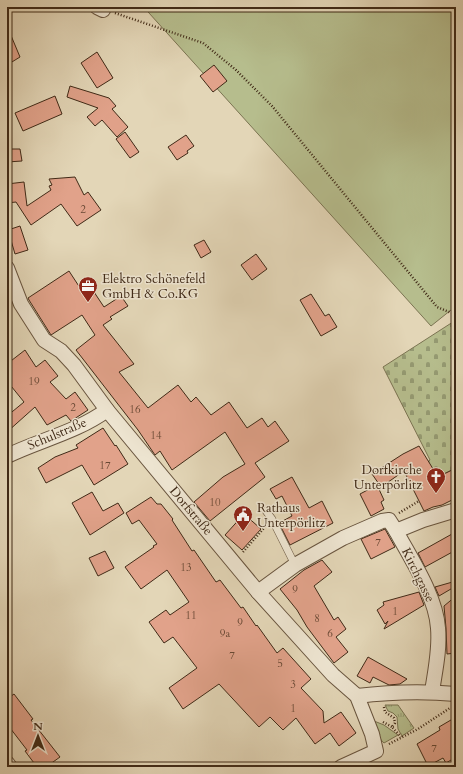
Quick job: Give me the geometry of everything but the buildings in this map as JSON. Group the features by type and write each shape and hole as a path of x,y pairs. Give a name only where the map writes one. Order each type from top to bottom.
{"street":[{"name":"Dorfstraße","path":"7,268 21,304 44,340 61,352 74,365 107,410 258,592 333,675 357,696 372,734 376,751"},
{"name":"Schulstraße","path":"7,456 28,446 67,433 107,410"},
{"name":"Kirchgasse","path":"258,592 295,565 344,538 382,521 392,525 423,520 456,510"},
{"name":"Kirchgasse","path":"392,525 431,598 438,627 438,651 432,692"},
{"path":"357,696 382,693 432,692 456,694"},
{"path":"341,767 376,751"},
{"path":"7,762 10,767"}],"lane":[{"path":"266,511 272,519 295,565"}],"path":[{"path":"100,8 203,43 236,70 272,106 437,307 455,314 456,317"},
{"path":"392,525 419,501"},
{"path":"234,562 272,519"},
{"path":"382,693 385,712 394,718 395,724 392,727"},
{"path":"376,751 418,729 456,704"},
{"path":"381,720 392,727 401,737"}],"green space":[{"path":"144,7 456,7 456,306 431,326"},
{"path":"456,320 456,468 413,489 421,467 430,460 383,367"},
{"path":"385,705 398,705 414,728 402,736 398,729 397,717 388,711"},
{"path":"374,721 384,725 398,735 384,743 377,733"}],"place":[{"name":"Elektro Schönefeld GmbH & Co.KG","path":"88,303"},
{"name":"Dorfkirche Unterpörlitz","path":"436,494"},
{"name":"Rathaus Unterpörlitz","path":"243,532"}]}
